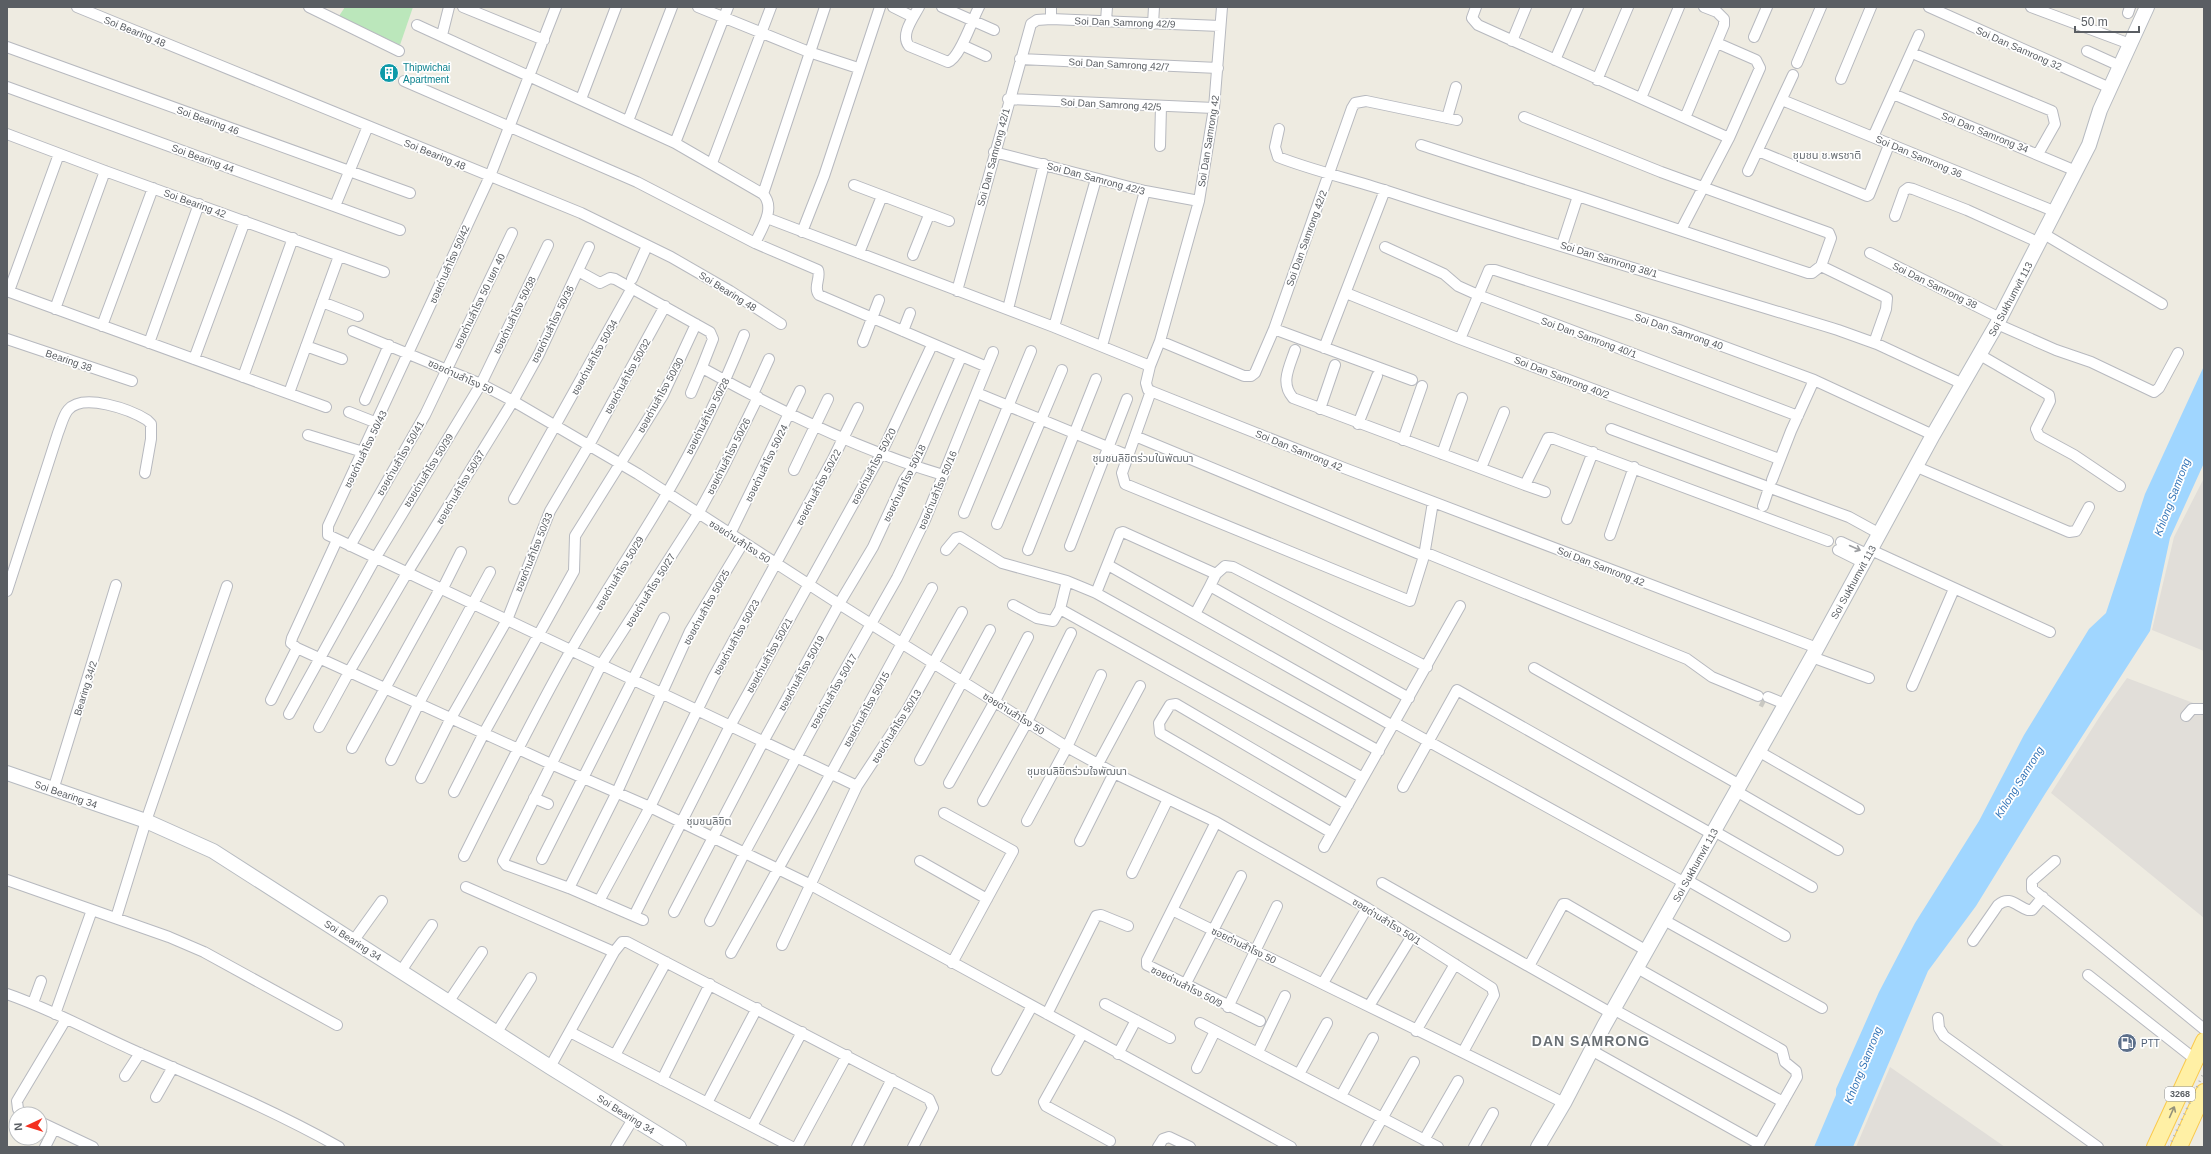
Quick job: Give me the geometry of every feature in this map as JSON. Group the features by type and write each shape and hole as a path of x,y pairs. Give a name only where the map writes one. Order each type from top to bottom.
{"main road":[{"name":"Soi Sukhumvit 113","path":"1538,1147 1564,1103 1612,1011 1648,950 1868,556 1933,435 1999,321 2089,145 2100,110 2147,7"},
{"name":"Soi Bearing 34","path":"7,773 146,821 213,850 550,1067 679,1147"},
{"name":"3268","path":"2155,1147 2204,1041"},
{"name":"3268","path":"2179,1147 2204,1092"}],"street":[{"name":"Soi Bearing 48","path":"77,7 581,213 647,246 730,291 781,324"},
{"path":"309,7 399,51"},
{"path":"442,35 449,7"},
{"path":"463,7 544,40"},
{"name":"ซอยด่านสำโรง 50/42","path":"409,352 511,127 529,75 556,7"},
{"path":"581,99 616,7"},
{"path":"628,121 672,7"},
{"path":"698,7 761,34 858,68"},
{"path":"675,143 728,7"},
{"path":"712,163 771,7"},
{"path":"763,194 825,7"},
{"path":"802,232 826,169 858,68 880,7"},
{"path":"893,7 913,17"},
{"path":"919,7 913,17 905,38 909,46 948,62 954,58 962,45 979,7"},
{"path":"942,7 994,30"},
{"path":"1051,7 1051,19"},
{"path":"1106,21 1107,7"},
{"path":"1153,24 1154,7"},
{"name":"Soi Dan Samrong 42","path":"1222,7 1214,108 1199,201 1160,341 1150,366 1146,383 1147,388 1151,391 1814,653 1869,678"},
{"path":"1476,7 1472,18 1474,22 1597,80 1641,98 1729,138"},
{"path":"1512,41 1526,7"},
{"path":"1555,60 1578,7"},
{"path":"1597,80 1628,7"},
{"path":"1641,98 1679,7"},
{"path":"1685,118 1717,43 1724,19 1716,12 1704,7"},
{"path":"1754,37 1767,7"},
{"path":"1797,63 1821,7"},
{"path":"1841,79 1871,7"},
{"name":"Soi Dan Samrong 32","path":"1929,7 2006,43 2110,88"},
{"path":"2031,7 2130,44"},
{"name":"Soi Dan Samrong 42/9","path":"1031,24 1037,20 1051,19 1220,26"},
{"name":"Soi Dan Samrong 42/1","path":"956,291 1008,99 1031,24"},
{"path":"417,25 442,35 675,143 712,163 763,194 768,202 767,218 755,243"},
{"path":"1874,137 1912,54 1919,35"},
{"path":"1681,230 1729,138 1758,75 1760,63 1748,55 1717,43"},
{"path":"962,45 986,56"},
{"name":"Soi Bearing 46","path":"7,47 410,193"},
{"path":"2087,51 2120,66"},
{"path":"1912,54 2052,111 2055,124 2038,154"},
{"name":"Soi Dan Samrong 42/7","path":"1020,59 1218,68"},
{"path":"1748,171 1793,75"},
{"path":"404,81 637,182 755,243 818,270 819,274 816,289 819,295 873,317 932,345 987,367"},
{"name":"Soi Bearing 44","path":"7,87 400,230"},
{"name":"Soi Dan Samrong 42/2","path":"1160,341 1248,377 1254,373 1274,329 1352,108 1356,103 1366,101 1452,119 1456,87"},
{"name":"Soi Dan Samrong 34","path":"1893,94 2076,171"},
{"name":"Soi Dan Samrong 42/5","path":"1008,99 1214,108"},
{"name":"Soi Dan Samrong 36","path":"1782,100 2056,212"},
{"path":"1160,146 1161,106"},
{"path":"1421,145 1808,272 1812,273 1821,266 1831,242 1829,233 1703,188 1524,118"},
{"path":"335,206 348,171 368,126"},
{"name":"Soi Dan Samrong 38/1","path":"1279,129 1275,147 1278,157 1305,168 1385,190 1527,236 1562,245 1838,330 1874,343 1963,384"},
{"path":"7,145 9,135"},
{"name":"Soi Bearing 42","path":"9,135 384,272"},
{"path":"1758,151 1867,196 1869,195 1889,145"},
{"name":"Soi Dan Samrong 42/3","path":"994,152 1145,191 1199,201"},
{"path":"59,154 8,291 326,406"},
{"path":"1008,309 1044,164"},
{"path":"55,308 105,171"},
{"path":"1054,327 1096,179"},
{"path":"854,185 929,215 949,221"},
{"path":"102,326 153,188"},
{"path":"1896,216 1904,191 1908,188 1913,189 2042,238 2162,304"},
{"path":"1324,348 1385,190"},
{"path":"1102,346 1145,191"},
{"path":"859,253 882,196"},
{"path":"1562,245 1578,196"},
{"path":"149,343 199,204"},
{"path":"913,254 929,215"},
{"path":"767,218 956,291 1008,309 1150,366"},
{"path":"194,359 245,221"},
{"name":"ซอยด่านสำโรง 50 แยก 40","path":"446,369 512,233"},
{"path":"243,377 293,238"},
{"name":"ซอยด่านสำโรง 50/38","path":"481,384 548,245"},
{"name":"ซอยด่านสำโรง 50/34","path":"514,499 556,425 632,284 647,246"},
{"name":"ซอยด่านสำโรง 50/36","path":"513,401 539,354 589,247"},
{"name":"Soi Dan Samrong 40/1","path":"1385,247 1444,274 1458,286 1478,295 1798,416"},
{"name":"Soi Dan Samrong 38","path":"1870,253 2030,339 2091,362 2154,392 2159,388 2178,353"},
{"path":"289,393 339,256"},
{"path":"1821,266 1887,298 1886,309 1874,343"},
{"name":"Soi Dan Samrong 40","path":"1460,339 1489,270 1495,270 1679,330 1814,380 1933,435"},
{"path":"578,271 600,283 612,278 632,284 665,306 710,332 713,337 691,393"},
{"name":"Soi Dan Samrong 40/2","path":"1346,293 1460,339 1779,459"},
{"path":"863,342 879,300"},
{"path":"322,302 358,316"},
{"name":"ซอยด่านสำโรง 50/32","path":"589,445 665,306"},
{"path":"903,331 910,313"},
{"name":"ซอยด่านสำโรง 50/30","path":"454,792 484,733 574,571 575,536 663,395 696,324"},
{"path":"1274,329 1412,380"},
{"name":"ซอยด่านสำโรง 50","path":"354,330 409,352 481,384 556,425 620,463 932,664 995,701 1067,747 1114,773 1216,822"},
{"name":"ซอยด่านสำโรง 50/28","path":"666,494 726,381 744,335"},
{"name":"Bearing 38","path":"7,339 132,381"},
{"path":"364,400 389,345"},
{"name":"ซอยด่านสำโรง 50/20","path":"808,585 881,454 932,345"},
{"path":"306,346 342,359"},
{"path":"1295,350 1285,379 1286,387 1294,398 1358,424 1545,492"},
{"name":"ซอยด่านสำโรง 50/43","path":"337,540 328,535 327,529 364,452 409,352"},
{"name":"ซอยด่านสำโรง 50/16","path":"871,624 897,578 943,475 993,352"},
{"path":"964,513 1031,352"},
{"path":"1980,354 2049,395 2050,400 2036,429 2039,436 2074,455 2120,486"},
{"name":"ซอยด่านสำโรง 50/18","path":"839,604 873,547 904,480 914,466 961,357"},
{"name":"ซอยด่านสำโรง 50/26","path":"698,514 722,470 756,395 769,359"},
{"path":"1320,409 1335,366"},
{"path":"702,367 726,381 844,439 881,454 943,475"},
{"name":"ซอยด่านสำโรง 50/41","path":"350,546 424,415 446,369"},
{"path":"997,524 1062,370"},
{"path":"1358,424 1377,376"},
{"path":"1028,550 1096,379"},
{"path":"1763,506 1779,459 1814,380"},
{"name":"ซอยด่านสำโรง 50/39","path":"288,714 376,557 481,384"},
{"path":"1403,440 1422,386"},
{"name":"ซอยด่านสำโรง 50/24","path":"730,534 800,391"},
{"path":"1151,391 1122,473 1125,484 1410,601 1424,554 1433,502"},
{"path":"977,393 1128,455"},
{"path":"1070,546 1127,398"},
{"path":"1442,454 1462,398"},
{"path":"794,470 828,399"},
{"name":"ซอยด่านสำโรง 50/37","path":"319,727 349,672 407,573 513,401"},
{"path":"7,591 58,433 68,411 72,406 96,402 110,405 147,420 151,424 151,439 145,473"},
{"name":"ซอยด่านสำโรง 50/22","path":"776,564 844,439 858,408"},
{"path":"349,412 377,423"},
{"path":"1481,468 1504,412"},
{"path":"1611,429 1770,484 1849,517 1880,534"},
{"path":"308,434 364,452"},
{"path":"1135,436 1687,659 1712,677 1783,707"},
{"path":"1525,485 1548,438 1558,439 1954,589 2050,632"},
{"name":"ซอยด่านสำโรง 50/33","path":"421,778 451,718 507,620 546,517 589,445"},
{"path":"1567,520 1593,452"},
{"path":"1610,535 1634,467"},
{"path":"1917,467 2068,532 2076,531 2089,506"},
{"name":"ซอยด่านสำโรง 50/29","path":"464,856 518,748 570,651 666,494"},
{"name":"ซอยด่านสำโรง 50/27","path":"569,888 504,864 504,857 601,665 698,514"},
{"path":"1096,593 1120,533 1127,532 1216,574"},
{"path":"946,550 956,538 960,537 1002,563 1067,581 1096,593 1379,751"},
{"path":"857,786 441,590 376,557 337,540 292,638 292,643 297,648 551,764 650,807 811,885 1118,1054 1292,1147"},
{"name":"ซอยด่านสำโรง 50/25","path":"569,888 617,792 663,694 690,631 743,543"},
{"path":"352,748 384,687 441,590 461,552"},
{"name":"ซอยด่านสำโรง 50/23","path":"599,902 650,807 734,638 776,564"},
{"path":"1108,564 1394,724 1429,740 1472,767 1785,936"},
{"path":"1195,614 1216,574 1225,566 1233,567 1427,666"},
{"path":"391,760 419,703 490,572"},
{"path":"1013,605 1037,618 1050,622 1056,618 1060,609 1067,581"},
{"name":"ซอยด่านสำโรง 50/21","path":"599,902 639,918 681,823 730,726 808,585"},
{"name":"Bearing 34/2","path":"53,790 116,586"},
{"path":"116,918 146,821 226,586"},
{"path":"1210,586 1409,698"},
{"name":"ซอยด่านสำโรง 50/15","path":"731,953 932,588"},
{"path":"1912,686 1954,589"},
{"name":"ซอยด่านสำโรง 50/19","path":"674,912 763,742 839,604"},
{"path":"1324,847 1460,606"},
{"path":"1060,609 1363,778"},
{"name":"ซอยด่านสำโรง 50/13","path":"782,946 857,786 907,710 962,612"},
{"path":"542,859 664,618"},
{"name":"ซอยด่านสำโรง 50/17","path":"710,921 745,852 871,624"},
{"path":"920,760 990,630"},
{"path":"984,801 1027,722 1071,633"},
{"path":"949,783 995,701 1028,637"},
{"path":"271,700 297,648"},
{"path":"1534,668 1738,788 1838,850"},
{"path":"1027,822 1067,747 1102,675"},
{"path":"1098,764 1140,686"},
{"path":"1403,787 1457,690 1812,888"},
{"path":"1332,833 1160,733 1159,723 1170,705 1176,704 1348,805"},
{"path":"2186,716 2192,709 2204,709"},
{"path":"1758,751 1859,809"},
{"path":"1080,841 1114,773"},
{"path":"534,798 548,804"},
{"path":"1132,873 1168,799"},
{"path":"944,813 1013,852 952,963"},
{"path":"1172,910 1216,822"},
{"name":"ซอยด่านสำโรง 50/1","path":"1216,822 1367,908 1492,988 1494,991 1463,1052"},
{"path":"920,861 987,899"},
{"path":"2055,861 2032,882 2032,889 2204,1029"},
{"path":"1185,985 1241,876"},
{"path":"7,880 116,918 204,952 337,1025"},
{"path":"1382,883 1529,966 1783,1102"},
{"path":"466,887 614,952"},
{"path":"569,888 599,902"},
{"path":"1974,941 1998,905 2003,901 2010,900 2028,910 2032,910 2043,897"},
{"path":"354,940 382,901"},
{"path":"1529,966 1563,904 1566,904 1648,950"},
{"path":"1228,1007 1278,906"},
{"path":"1323,983 1367,908"},
{"path":"56,1014 92,910"},
{"name":"ซอยด่านสำโรง 50","path":"1172,910 1370,1006 1416,1031 1463,1052 1564,1103"},
{"name":"ซอยด่านสำโรง 50/9","path":"1172,910 1147,963 1150,968 1228,1007 1260,1021"},
{"path":"1047,1014 1096,916 1101,915 1128,926"},
{"path":"1664,920 1822,1008"},
{"path":"402,971 432,925"},
{"path":"1370,1006 1412,936"},
{"path":"550,1067 614,952 622,942 628,942 929,1099 933,1104 933,1108 913,1147"},
{"path":"449,1001 482,952"},
{"path":"615,1055 666,962"},
{"path":"1416,1031 1455,964"},
{"path":"1591,1050 1758,1145 1783,1102 1798,1074 1785,1062 1782,1050 1637,968"},
{"path":"2088,975 2196,1060"},
{"path":"497,1032 532,978"},
{"path":"33,1003 41,982"},
{"path":"662,1080 710,984"},
{"path":"7,994 33,1003 282,1117 339,1147"},
{"path":"1258,1052 1285,996"},
{"path":"1105,1004 1170,1038"},
{"path":"998,1070 1032,1006"},
{"path":"707,1103 757,1008"},
{"path":"1938,1018 1939,1028 1944,1036 2098,1147"},
{"path":"18,1106 17,1101 66,1019"},
{"path":"1118,1054 1136,1020"},
{"path":"1200,1023 1438,1147"},
{"path":"1299,1074 1327,1023"},
{"path":"1197,1068 1215,1031"},
{"path":"570,1032 792,1147"},
{"path":"752,1126 802,1032"},
{"path":"1082,1034 1044,1102 1045,1104 1110,1141"},
{"path":"1341,1096 1373,1038"},
{"path":"125,1076 140,1053"},
{"path":"797,1147 847,1055"},
{"path":"1366,1147 1414,1062"},
{"path":"156,1097 173,1067"},
{"path":"857,1147 892,1079"},
{"path":"1424,1140 1458,1081"},
{"path":"1474,1147 1493,1113"},
{"path":"616,1147 632,1119"},
{"path":"48,1126 93,1147"},
{"path":"45,1147 54,1129"},
{"path":"1158,1147 1169,1137 1190,1147"}],"shaded area":[{"path":"2204,478 2204,651 2152,630 2174,537"},
{"path":"2127,678 2204,707 2204,918 2051,793 2102,713"},
{"path":"1890,1067 2005,1147 1856,1147"}],"green space":[{"path":"345,7 413,7 400,45 339,16"}],"water":[{"name":"Khlong Samrong","path":"2204,366 2204,463 2170,538 2150,631 2045,794 1976,906 1928,971 1853,1147 1814,1147 1836,1095 1836,1089 1879,992 1915,923 1979,821 2024,735 2089,629 2106,613 2145,494"}],"tunnel":[{"path":"1761,701 1765,703"}],"railway":[{"path":"2169,1147 2204,1072"}],"place":[{"name":"Thipwichai Apartment","path":"389,73"},
{"name":"PTT","path":"2127,1043"}],"district":[{"name":"ชุมชน ช.พรชาติ","path":"1827,155"},
{"name":"ชุมชนลิขิตร่วมในพัฒนา","path":"1143,458"},
{"name":"ชุมชนลิขิตร่วมใจพัฒนา","path":"1077,771"},
{"name":"ชุมชนลิขิต","path":"709,821"},
{"name":"DAN SAMRONG","path":"1591,1041"}]}
